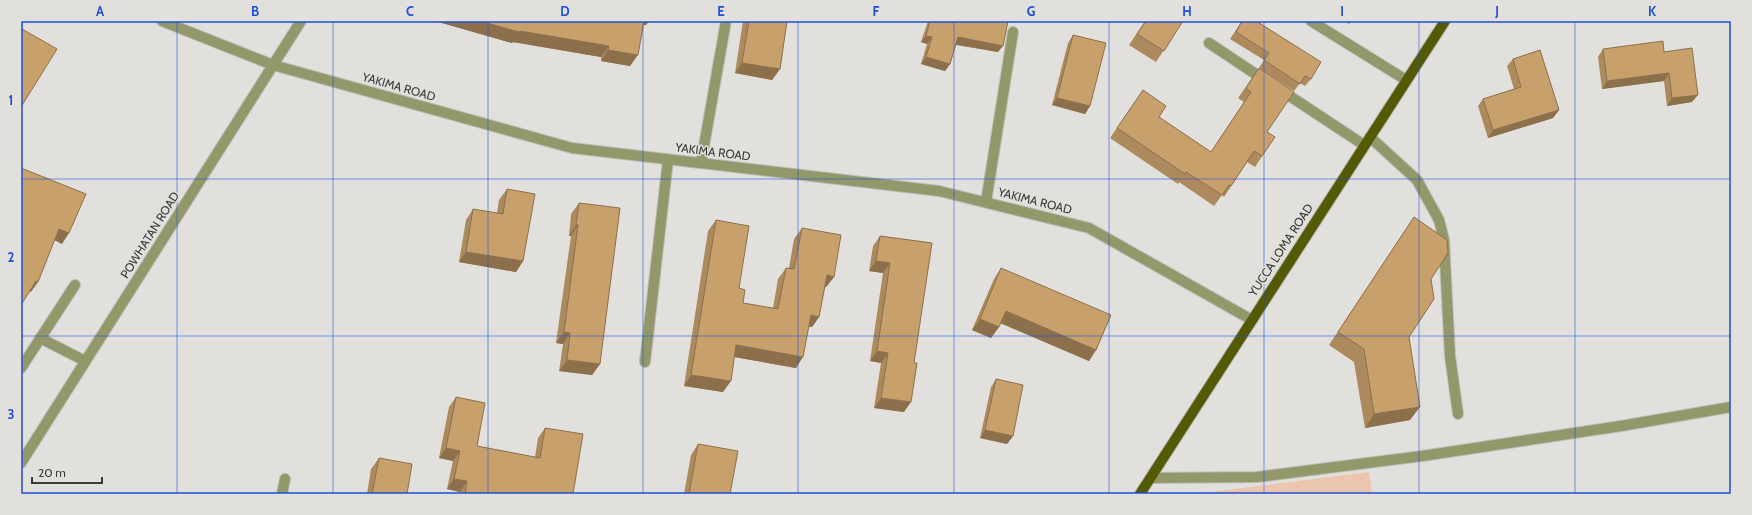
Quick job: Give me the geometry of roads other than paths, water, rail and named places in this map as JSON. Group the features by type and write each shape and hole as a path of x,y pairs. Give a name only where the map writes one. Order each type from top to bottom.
{"main road":[{"name":"YUCCA LOMA ROAD","path":"1140,494 1445,21"}],"street":[{"name":"YAKIMA ROAD","path":"162,21 273,65 572,148 939,191 1089,228 1252,320"},
{"name":"POWHATAN ROAD","path":"21,463 301,21"},
{"path":"701,163 726,21"},
{"path":"1311,21 1406,80"},
{"path":"986,202 1013,32"},
{"path":"1210,43 1367,141 1417,180 1439,220 1444,240 1450,356 1458,414"},
{"path":"645,362 668,160"},
{"path":"21,368 75,285"},
{"path":"40,338 85,361"},
{"path":"1151,478 1265,476 1445,453 1621,426 1731,407"},
{"path":"282,494 285,480"}]}
